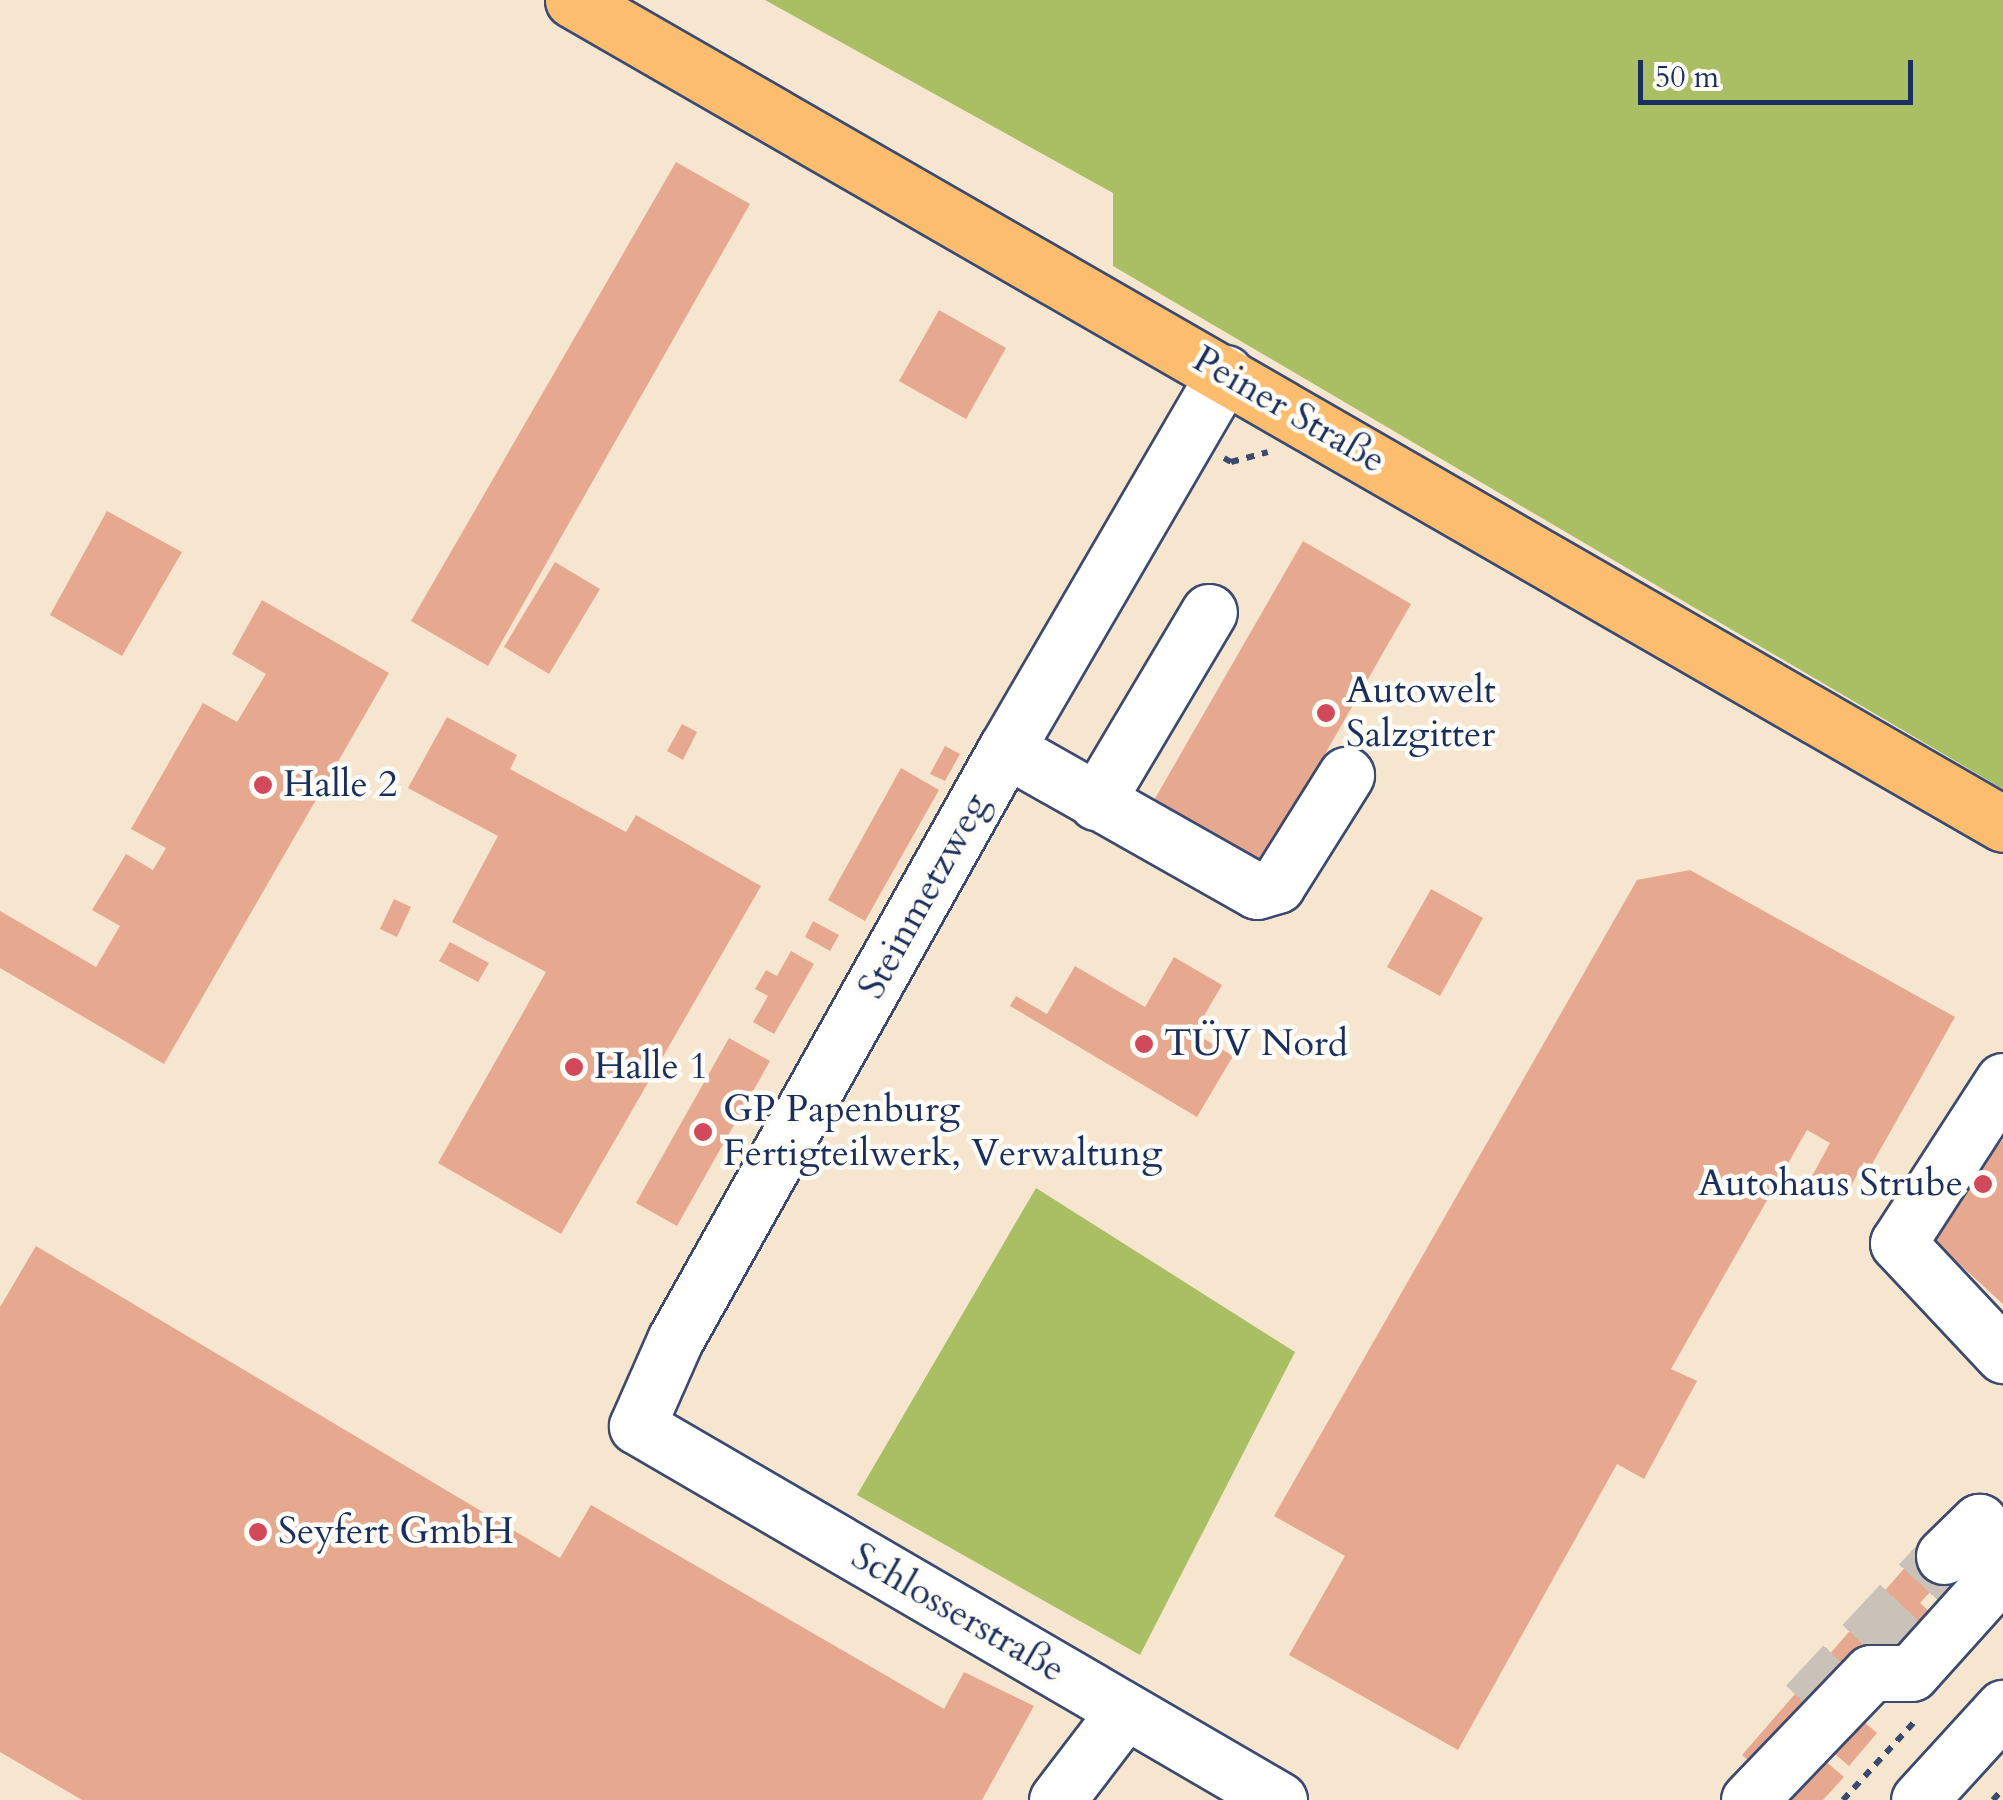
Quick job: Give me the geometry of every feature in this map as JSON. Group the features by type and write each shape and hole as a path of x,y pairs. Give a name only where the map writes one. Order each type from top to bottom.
{"main road":[{"name":"Peiner Straße","path":"572,0 1226,372 2003,824"}],"street":[{"name":"Steinmetzweg","path":"636,1426 675,1340 1006,748 1226,372"},
{"path":"1096,802 1209,612"},
{"path":"1006,748 1257,891 1277,885 1346,775"},
{"path":"2003,1081 1898,1243 2003,1355"},
{"name":"Schlosserstraße","path":"636,1426 1279,1800"},
{"path":"1738,1788 1871,1673 1911,1673 1970,1547"},
{"path":"1919,1800 2003,1708"},
{"path":"1057,1800 1125,1710"}],"path":[{"path":"1993,1800 2003,1789"}],"green space":[{"path":"765,0 2003,0 2003,789 1113,266 1113,193"},
{"path":"1036,1188 1295,1352 1140,1655 857,1495"}],"building":[{"path":"676,162 750,204 488,666 411,621"},
{"path":"939,310 1006,348 966,419 899,381"},
{"path":"107,511 182,552 122,656 50,615"},
{"path":"1303,541 1411,604 1262,864 1153,802"},
{"path":"555,562 600,589 549,674 504,647"},
{"name":"Halle 2","path":"262,600 389,673 164,1064 0,968 0,911 96,967 120,926 92,910 126,854 153,870 166,848 131,829 203,703 237,722 266,674 232,654"},
{"name":"Halle 1","path":"447,717 517,755 510,769 626,832 636,815 761,886 561,1234 438,1163 546,972 452,922 498,836 408,788"},
{"path":"682,724 697,732 683,760 667,751"},
{"path":"945,746 960,754 945,781 930,774"},
{"path":"901,768 939,790 865,921 828,900"},
{"path":"1690,870 1955,1017 1871,1166 1864,1162 1845,1197 1811,1178 1830,1143 1807,1130 1671,1369 1697,1381 1644,1479 1617,1464 1458,1750 1289,1655 1345,1556 1274,1516 1637,880"},
{"path":"1431,889 1483,918 1440,996 1387,967"},
{"path":"394,899 411,907 397,937 380,929"},
{"path":"813,921 839,935 830,951 805,937"},
{"path":"450,942 489,963 478,982 439,961"},
{"path":"791,951 814,964 774,1034 753,1022 768,996 755,989 766,970 777,976"},
{"name":"TÜV Nord","path":"1174,957 1222,985 1194,1033 1233,1056 1197,1117 1010,1006 1016,996 1047,1014 1075,966 1145,1007"},
{"name":"GP Papenburg Fertigteilwerk, Verwaltung","path":"729,1038 770,1061 677,1226 636,1203"},
{"name":"Autohaus Strube","path":"2003,1140 2003,1304 1921,1229"},
{"name":"Seyfert GmbH","path":"36,1246 560,1558 591,1505 944,1709 964,1672 1034,1706 982,1800 82,1800 0,1752 0,1307"},
{"path":"1928,1541 1955,1565 1920,1603 1932,1614 1892,1658 1877,1644 1761,1772 1742,1755"},
{"path":"1850,1710 1877,1733 1849,1766 1822,1743"},
{"path":"1813,1751 1844,1777 1823,1800 1785,1800"}],"tunnel":[{"path":"1806,1704 1944,1556"}],"place":[{"name":"Autowelt Salzgitter","path":"1326,713"},
{"name":"Halle 2","path":"263,785"},
{"name":"TÜV Nord","path":"1144,1044"},
{"name":"Halle 1","path":"574,1067"},
{"name":"GP Papenburg Fertigteilwerk, Verwaltung","path":"703,1132"},
{"name":"Autohaus Strube","path":"1983,1184"},
{"name":"Seyfert GmbH","path":"258,1532"}]}
